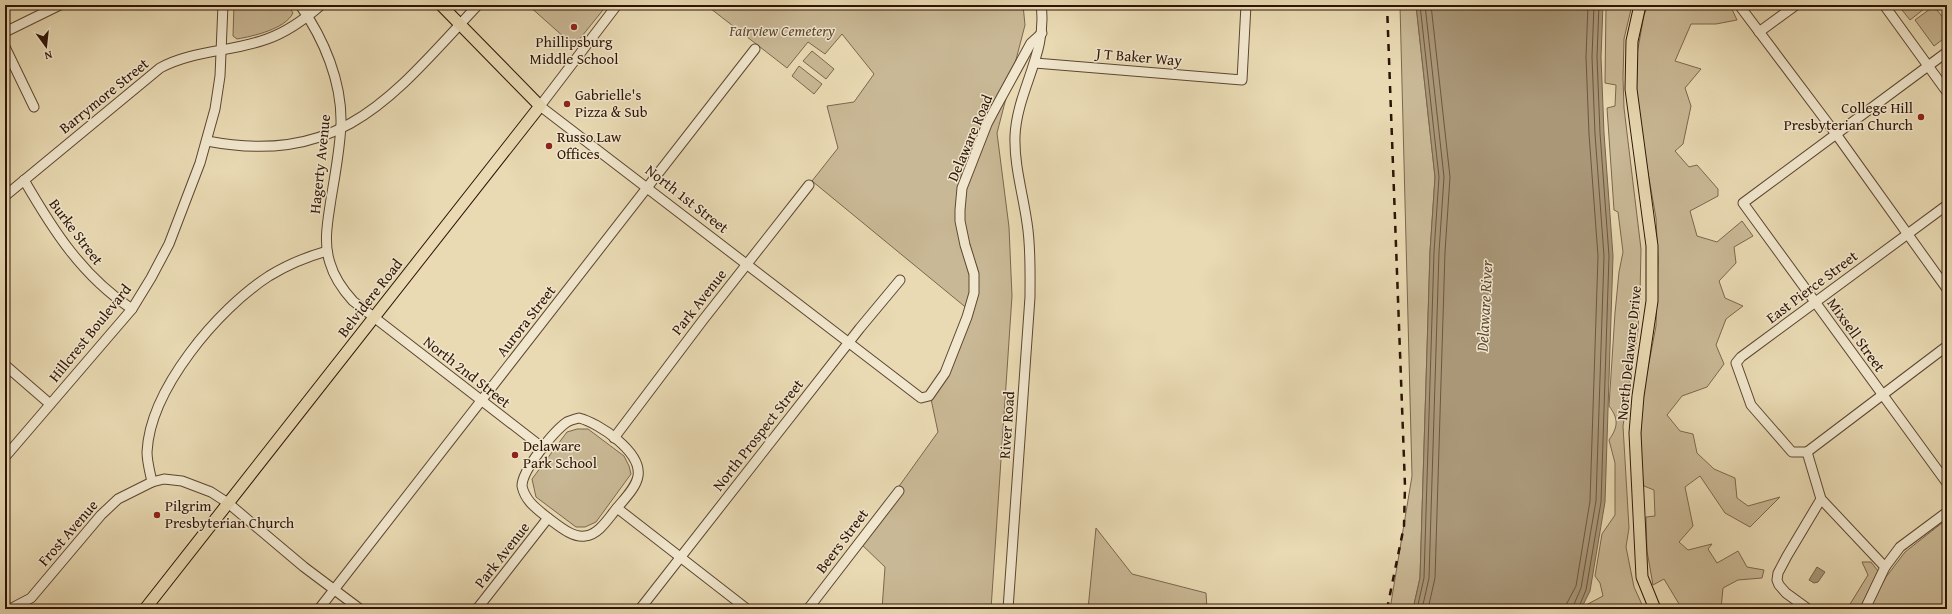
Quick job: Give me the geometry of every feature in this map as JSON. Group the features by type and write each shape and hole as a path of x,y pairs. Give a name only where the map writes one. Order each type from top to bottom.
{"main road":[{"name":"North 1st Street","path":"442,5 540,106"},
{"name":"North Delaware Drive","path":"1640,5 1632,41 1631,89 1650,226 1652,301 1638,396 1635,433 1642,577 1655,609"},
{"name":"Belvidere Road","path":"145,609 540,106"}],"street":[{"path":"5,32 60,5"},
{"name":"Hillcrest Boulevard","path":"5,457 132,309 169,244 186,204 207,141 220,76 223,5"},
{"name":"Hagerty Avenue","path":"300,5 308,15 319,35 336,83 340,108 340,129 327,226 327,251 332,270 341,286 353,301 374,317"},
{"name":"Barrymore Street","path":"5,196 160,68 173,62 199,54 266,40 289,29 321,5"},
{"path":"207,141 252,146 278,145 316,138 340,129 374,109 397,90 478,5"},
{"name":"Belvidere Road","path":"540,106 616,5"},
{"name":"River Road","path":"1008,609 1030,297 1029,243 1016,165 1015,134 1020,106 1035,63 1042,33 1043,20 1041,5"},
{"name":"J T Baker Way","path":"1035,63 1242,80 1246,5"},
{"path":"1739,5 1836,134 1947,289"},
{"path":"1759,32 1796,5"},
{"path":"1884,5 1947,92"},
{"name":"Delaware Road","path":"928,397 945,373 972,303 974,293 974,274 965,245 960,221 962,188 993,112 1031,43 1042,33"},
{"path":"5,47 34,107"},
{"name":"Aurora Street","path":"319,609 755,49"},
{"path":"1836,134 1947,52"},
{"name":"North 1st Street","path":"540,106 917,396 921,398 928,397"},
{"name":"Mixsell Street","path":"1836,134 1743,203 1947,483"},
{"name":"Burke Street","path":"24,180 45,217 73,256 108,292 132,309"},
{"name":"Park Avenue","path":"614,438 746,264 809,185"},
{"name":"East Pierce Street","path":"1807,452 1792,452 1768,427 1751,405 1736,363 1741,357 1947,205"},
{"path":"152,482 147,452 156,413 174,378 200,340 237,301 269,276 299,260 327,251"},
{"name":"North Prospect Street","path":"640,609 848,343 900,280"},
{"name":"North 2nd Street","path":"374,317 544,448"},
{"path":"1885,566 1822,499 1807,452 1947,346"},
{"path":"5,365 50,404"},
{"path":"579,418 593,423 614,438 634,456 639,471 636,484 596,531 585,536 573,534 548,518 529,502 522,486 527,470 544,448 561,427 573,419 579,418"},
{"name":"Frost Avenue","path":"10,609 31,598 101,515 114,503 136,489 152,482 173,480 191,483 211,492 228,503 360,609"},
{"name":"Beers Street","path":"808,609 899,491"},
{"path":"1808,609 1786,593 1779,585 1777,580 1778,573 1787,556 1822,499"},
{"path":"617,508 747,609"},
{"path":"1865,609 1885,566 1905,542 1947,512"},
{"name":"Park Avenue","path":"477,609 548,518"}],"green space":[{"path":"234,5 288,5 293,13 289,19 268,31 237,39 233,36"},
{"name":"Phillipsburg Middle School","path":"528,5 607,5 574,46"},
{"name":"Fairview Cemetery","path":"706,5 1023,5 1025,25 997,133 1009,227 1012,296 991,609 882,609 885,567 859,542 938,432 931,399 969,310 812,181 838,148 827,106 854,102 874,74 842,34 825,54 808,42 787,68"},
{"path":"1400,5 1416,5 1435,177 1430,252 1420,578 1413,609 1390,609 1412,476"},
{"path":"1606,5 1632,5 1624,39 1624,108 1641,249 1638,330 1623,426 1629,528 1626,547 1634,587 1644,609 1583,609 1584,606 1603,596 1600,583 1595,576 1602,534 1615,515 1615,463 1609,440 1616,427 1616,419 1609,406 1615,313 1619,272 1623,252 1618,212 1614,210 1607,108 1615,106 1616,85 1605,83"},
{"path":"1648,5 1730,5 1737,20 1716,24 1691,24 1675,61 1701,69 1685,88 1691,106 1683,144 1675,151 1689,167 1697,165 1718,189 1718,196 1690,211 1697,236 1717,242 1742,221 1753,236 1734,247 1736,263 1719,281 1725,298 1743,306 1726,319 1716,345 1724,364 1707,387 1682,396 1667,415 1680,431 1693,434 1697,453 1714,469 1735,478 1737,498 1748,506 1780,497 1750,527 1725,513 1700,476 1685,487 1693,526 1679,542 1688,550 1712,544 1708,549 1717,563 1738,551 1747,567 1764,570 1762,578 1738,580 1723,588 1721,609 1682,609 1664,579 1653,585 1647,551 1646,517 1655,516 1654,490 1644,486 1640,468 1641,405 1656,326 1658,260 1656,218 1635,99 1637,54 1644,15"},
{"path":"1898,5 1929,5 1910,20"},
{"path":"1934,6 1947,23 1947,36 1934,46 1915,20"},
{"path":"812,51 834,69 826,79 803,61"},
{"path":"799,66 822,84 814,94 792,76"},
{"path":"577,429 588,429 624,456 631,474 596,522 585,527 576,527 536,497 532,479 567,432"},
{"path":"1947,519 1947,609 1869,609 1886,577 1905,552"},
{"path":"1096,528 1132,574 1206,593 1207,609 1088,609"},
{"path":"1862,562 1871,562 1878,571 1860,609 1847,609 1868,575"}],"water":[{"name":"Delaware River","path":"1416,5 1603,5 1601,57 1604,133 1613,256 1605,502 1590,591 1581,609 1413,609 1420,578 1430,252 1435,177"},
{"path":"1817,567 1825,572 1818,582 1814,583 1809,580"}],"railway":[{"path":"1387,5 1405,486 1404,526 1387,609"}],"place":[{"name":"Phillipsburg Middle School","path":"574,27"},
{"name":"Gabrielle's Pizza & Sub","path":"567,104"},
{"name":"College Hill Presbyterian Church","path":"1921,117"},
{"name":"Russo Law Offices","path":"549,146"},
{"name":"Delaware Park School","path":"515,455"},
{"name":"Pilgrim Presbyterian Church","path":"157,515"}]}
